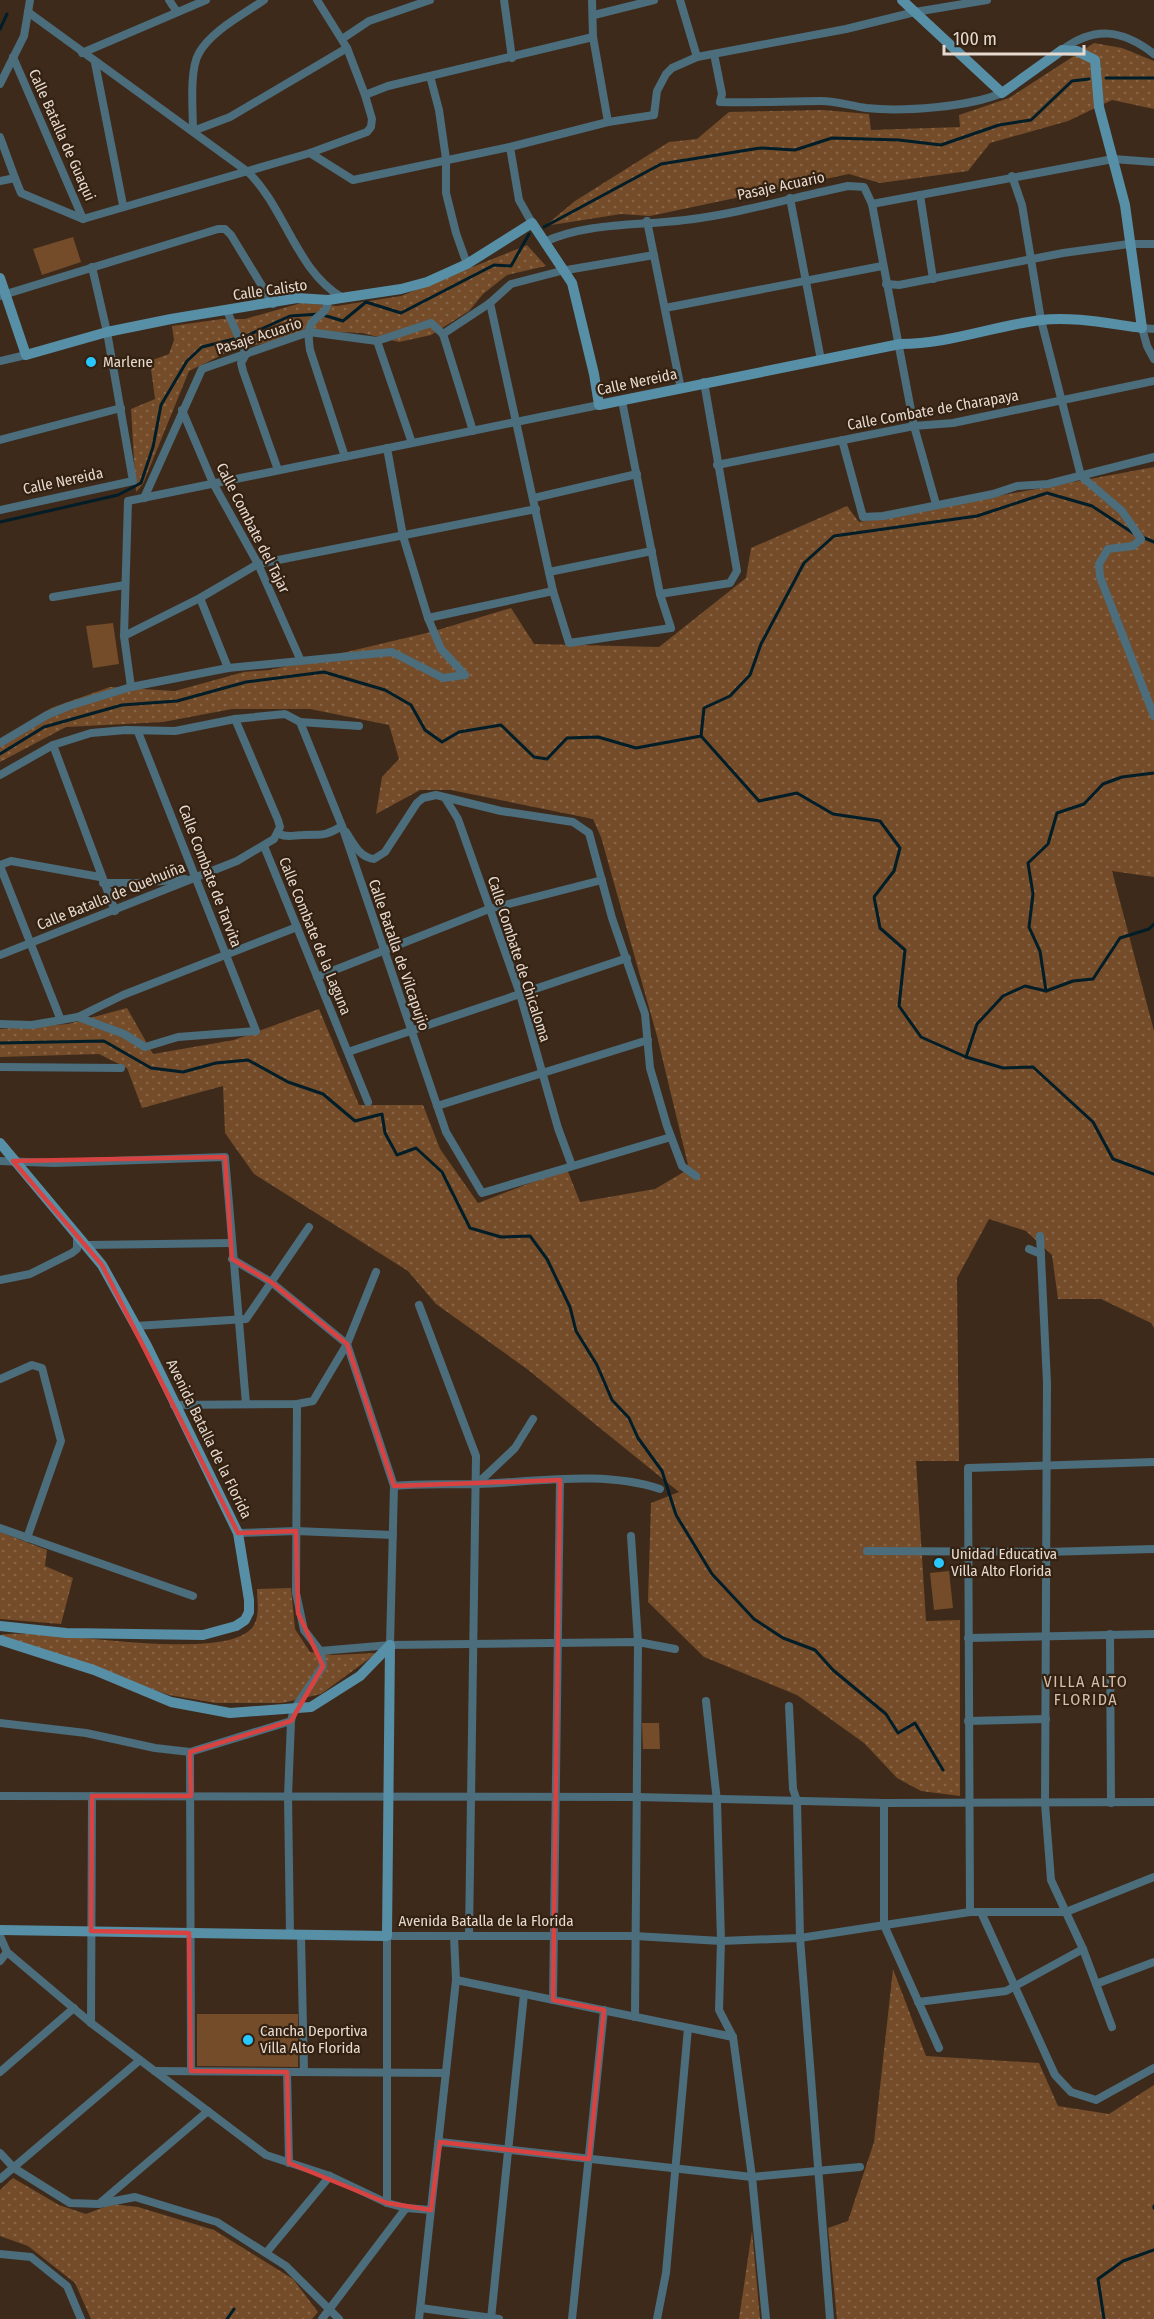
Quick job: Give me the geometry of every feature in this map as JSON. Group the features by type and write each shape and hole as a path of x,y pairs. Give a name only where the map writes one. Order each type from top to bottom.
{"street":[{"path":"0,84 24,36 30,0"},
{"path":"170,0 177,12"},
{"path":"82,52 206,0"},
{"path":"193,131 194,84 200,51 217,34 264,0"},
{"name":"Calle Batalla de Guaqui","path":"13,57 83,219 248,172 367,132 371,127 372,119 365,95 347,48 317,0"},
{"path":"342,39 369,21 430,0"},
{"path":"504,0 512,58"},
{"path":"592,0 593,37 608,122"},
{"path":"594,15 654,0"},
{"path":"680,0 697,57"},
{"path":"902,0 1002,93"},
{"path":"310,153 353,180 510,147 608,122 654,115 657,91 666,74 672,68 697,57 846,29 915,12 987,0"},
{"path":"28,12 95,63 248,172 263,186 316,276 324,285 343,298"},
{"path":"714,54 722,94 720,102 822,101 868,108 933,107 990,98 1002,93 1077,39 1089,34 1124,36 1154,54"},
{"path":"365,95 430,76 593,37"},
{"path":"193,131 230,117 347,48"},
{"path":"1062,50 1077,51 1095,60 1099,107 1125,205 1142,328 1147,346 1154,359"},
{"path":"95,63 123,206"},
{"path":"430,76 439,110 446,159 446,193 458,240 467,264"},
{"path":"0,138 21,194 83,219"},
{"path":"510,147 519,200 561,271 572,283 583,323 599,405"},
{"path":"936,504 914,426 872,204 1012,176 1113,159 1154,162"},
{"path":"1012,176 1022,205 1041,320 1081,476 1122,511 1141,539 1133,546 1108,549 1099,564 1100,577 1154,716"},
{"path":"0,181 15,178"},
{"name":"Pasaje Acuario","path":"544,242 569,231 647,221 685,220 856,185 868,192 872,204"},
{"path":"920,195 933,279"},
{"path":"790,198 821,360"},
{"path":"647,221 681,389"},
{"name":"Calle Calisto","path":"0,362 107,332 297,298 328,300 401,289 427,282 467,264 531,223"},
{"path":"3,295 218,228 225,229 273,304"},
{"path":"886,284 899,285 1129,244 1154,244"},
{"path":"474,431 443,334 490,303 511,284 561,271 654,255"},
{"path":"665,308 882,266"},
{"path":"0,440 121,408 92,267"},
{"path":"0,278 3,295 26,355"},
{"path":"328,300 325,312 312,323 309,332 310,350 345,457"},
{"path":"490,303 553,591 568,643 671,628 660,594 622,401"},
{"path":"226,311 246,354 241,363 278,470"},
{"name":"Calle Nereida","path":"125,585 128,501 681,389 704,382 900,344 922,344 960,338 1041,320 1154,328"},
{"name":"Pasaje Acuario","path":"144,498 202,369 309,332 377,341 431,323 443,334"},
{"path":"377,341 412,443"},
{"name":"Calle Combate de Charapaya","path":"717,465 914,426 953,423 1154,381"},
{"path":"660,594 730,582 737,571 704,382"},
{"name":"Calle Nereida","path":"0,510 133,481 121,408"},
{"name":"Calle Combate del Tajar","path":"182,410 213,483 258,564 300,659"},
{"path":"842,440 863,517 883,516 993,494 1017,486 1048,484 1154,457"},
{"path":"0,743 47,715 131,687 228,668 300,659 392,652 443,678 465,675 441,649 428,618 403,536 387,448"},
{"path":"534,498 637,474"},
{"path":"124,636 200,598 258,564 536,509"},
{"path":"549,572 652,551"},
{"path":"53,597 125,585 124,636 131,687"},
{"path":"428,618 553,591"},
{"path":"200,598 228,668"},
{"path":"0,775 53,744 91,733 175,731 235,718 285,714 300,722 359,726"},
{"path":"235,718 278,819 279,834 290,837 305,834 322,836 342,826 361,853 368,859 374,859 385,852 417,803 430,795 582,826 589,832 645,1014 650,1068 671,1137 682,1166 696,1176"},
{"name":"Calle Batalla de Vilcapujio","path":"300,722 342,826 446,1132 482,1193 572,1166"},
{"name":"Calle Combate de Tarvita","path":"78,1017 124,1034 145,1047 178,1037 256,1031 138,732"},
{"path":"53,744 115,910"},
{"name":"Calle Combate de Chicaloma","path":"445,798 458,819 520,994 542,1073 572,1166"},
{"name":"Calle Combate de la Laguna","path":"279,834 264,846 368,1102"},
{"name":"Calle Batalla de Quehuiña","path":"0,955 195,878 264,846"},
{"path":"60,1018 0,865 11,861 102,880 138,883 195,878"},
{"path":"317,977 489,909 602,880"},
{"path":"0,1024 32,1025 60,1018 78,1017 123,995 297,927"},
{"path":"348,1052 627,958"},
{"path":"437,1106 648,1040"},
{"path":"0,1067 121,1068"},
{"path":"572,1166 671,1137"},
{"name":"Avenida Batalla de la Florida","path":"0,1143 102,1265 136,1326 238,1533 249,1600 245,1620 236,1626 203,1635 66,1633 0,1626"},
{"path":"0,1161 54,1163 225,1157 230,1243 246,1404"},
{"path":"136,1326 246,1319 309,1227"},
{"path":"0,1280 30,1274 72,1253 78,1243 75,1232"},
{"path":"1040,1236 1047,1383 1045,1552 1048,1635 1045,1804 1051,1880 1083,1949 1112,2026"},
{"path":"87,1245 230,1243"},
{"path":"1029,1249 1041,1254"},
{"path":"232,1259 272,1282 347,1344 394,1486 387,1797 387,2203"},
{"path":"174,1405 297,1404 313,1401 347,1344 376,1272"},
{"path":"419,1305 476,1456 469,1936"},
{"path":"0,1379 32,1365 42,1368 61,1441 27,1538"},
{"path":"297,1404 298,1613 304,1630 320,1651 324,1666 294,1709 291,1721 288,1796 304,2072"},
{"path":"477,1484 515,1448 533,1419"},
{"path":"970,1912 968,1468 1154,1462"},
{"path":"394,1486 477,1484 529,1479 621,1479 660,1489"},
{"path":"553,2000 552,1936 560,1480"},
{"path":"0,1528 193,1596"},
{"path":"238,1533 296,1531 393,1535"},
{"path":"631,1536 638,1642 636,2017"},
{"path":"867,1551 1045,1552 1154,1549"},
{"path":"1110,1634 1111,1803"},
{"path":"968,1638 1154,1634"},
{"path":"0,1640 94,1670 171,1702 230,1713 311,1707 360,1676 390,1645"},
{"path":"320,1651 390,1645 638,1642 675,1648"},
{"path":"706,1701 717,1801 721,1941 719,2010 733,2037 752,2177 766,2319"},
{"path":"789,1706 793,1789 797,1801 800,1938 831,2319"},
{"path":"968,1720 1046,1719"},
{"path":"0,1723 86,1733 155,1748 190,1752 291,1721"},
{"path":"190,1752 191,2071"},
{"path":"0,1796 636,1797 717,1801 1045,1804 1154,1802"},
{"path":"91,2023 92,1796"},
{"path":"884,1803 884,1925 939,2048"},
{"path":"1066,1912 1154,1877"},
{"name":"Avenida Batalla de la Florida","path":"0,1930 387,1936 635,1936 721,1941 800,1938 970,1912 1066,1912"},
{"path":"981,1912 1055,2075 1071,2092 1096,2100 1154,2068"},
{"path":"0,1936 7,1952 91,2023 266,2155 330,2176 387,2203 406,2208 431,2210"},
{"path":"419,2319 456,1980 454,1936"},
{"path":"918,2002 1006,1991 1083,1949"},
{"path":"0,1961 7,1952"},
{"path":"1096,1984 1154,1962"},
{"path":"456,1980 733,2037"},
{"path":"421,2308 494,2319 506,2150 524,1994"},
{"path":"0,2072 74,2008"},
{"path":"572,2319 604,2010"},
{"path":"657,2319 666,2273 688,2028"},
{"path":"0,2179 140,2060"},
{"path":"155,2071 446,2073"},
{"path":"287,2072 289,2163"},
{"path":"99,2204 208,2111"},
{"path":"440,2142 752,2177 860,2167"},
{"path":"0,2153 14,2168 70,2203 99,2204 135,2197 217,2222 286,2266 339,2319"},
{"path":"266,2253 330,2176"},
{"path":"322,2319 406,2208"},
{"path":"0,2254 31,2257 67,2286 81,2319"}],"highlighted area":[{"path":"225,1157 232,1259 271,1282 347,1344 394,1486 560,1480 553,2000 604,2010 589,2159 440,2142 431,2210 387,2203 289,2163 287,2072 191,2071 189,1933 91,1931 92,1796 191,1796 190,1752 291,1721 323,1666 298,1613 296,1531 238,1533 102,1265 13,1161"}],"shaded area":[{"path":"1094,43 1122,48 1154,61 1154,109 1112,100 1068,121 990,143 968,171 880,183 849,174 650,216 621,214 545,226 575,201 669,142 697,139 729,112 823,110 869,114 871,130 960,127 959,115 1009,98"},
{"path":"73,237 81,262 42,275 33,249"},
{"path":"527,245 546,266 507,275 483,294 469,311 431,335 399,342 362,333 317,331 230,351 189,371 143,484 136,492 131,409 155,399 150,361 169,354 174,340 172,326 222,319 245,319 301,303 337,306 401,296"},
{"path":"1154,467 1154,877 1112,871 1154,1031 1154,1328 1151,1323 1101,1299 1058,1299 1052,1255 1026,1231 989,1219 957,1278 959,1461 916,1461 926,1621 960,1620 960,1796 921,1791 897,1778 864,1743 797,1695 704,1657 648,1602 651,1503 679,1492 527,1369 436,1304 408,1271 254,1174 225,1133 223,1086 142,1108 127,1068 99,1054 0,1057 0,1029 68,1024 127,1008 153,1054 234,1040 319,1009 359,1105 423,1105 440,1149 478,1203 567,1169 580,1202 655,1189 689,1169 657,1036 601,837 593,819 451,790 420,790 376,814 382,777 399,759 389,725 310,709 232,709 163,722 66,727 0,762 0,743 51,708 110,687 175,691 244,672 270,670 431,632 511,608 534,644 659,647 746,578 751,548 847,506 859,522"},
{"path":"113,623 119,664 93,668 86,626"},
{"path":"0,1532 47,1550 45,1566 73,1578 61,1624 0,1619"},
{"path":"949,1571 953,1608 934,1610 930,1573"},
{"path":"291,1588 295,1629 310,1652 333,1655 377,1653 321,1694 282,1703 216,1703 169,1695 0,1635 23,1634 175,1644 211,1643 238,1637 254,1625 258,1612 257,1589"},
{"path":"642,1723 659,1723 660,1749 643,1749"},
{"path":"893,1969 926,2056 1039,2063 1058,2106 1109,2114 1154,2085 1154,2319 837,2319 828,2228 848,2221 874,2142"},
{"name":"Cancha Deportiva Villa Alto Florida","path":"197,2014 298,2014 298,2067 197,2066"},
{"path":"13,2178 59,2205 86,2214 112,2204 138,2207 214,2230 293,2279 318,2312 312,2319 91,2319 75,2283 28,2246 0,2236 0,2190"},
{"path":"752,2231 760,2319 739,2319"}],"waterway":[{"path":"0,29 7,14"},
{"path":"1106,78 1154,78"},
{"path":"544,227 661,164 760,148 795,150 832,138 899,140 941,145 999,125 1031,120 1072,81 1089,79"},
{"path":"244,337 290,316 320,314 343,321 366,302 401,313 494,265 511,266 529,234"},
{"path":"0,522 118,495 141,483 153,447 161,405 187,361 202,347 234,339"},
{"path":"701,736 704,708 730,696 750,675 761,644 804,563 834,536 977,516 1047,493 1092,506 1133,533"},
{"path":"1142,537 1154,542"},
{"path":"0,754 44,727 122,705 177,701 246,682 324,672 385,690 411,705 425,730 442,742 459,732 501,725 534,757 547,759 567,738 598,737 636,748 701,736 759,801 797,793 833,814 880,821 900,848 894,871 874,897 880,928 905,950 899,1006 921,1037 966,1057 1003,1068 1033,1067 1093,1122 1113,1159 1154,1174"},
{"path":"1046,991 1040,951 1029,927 1033,894 1028,863 1048,844 1057,813 1084,804 1103,784 1122,777 1154,773"},
{"path":"966,1057 977,1024 1003,996 1025,986 1046,991 1073,981 1093,979 1120,938 1149,929 1154,924"},
{"path":"0,1043 104,1041 151,1068 183,1072 216,1063 248,1060 288,1082 323,1094 355,1121 382,1114 385,1133 397,1155 416,1148 442,1172 470,1228 501,1237 530,1236 547,1259 570,1307 576,1331 597,1365 612,1400 629,1418 638,1438 662,1471 676,1515 712,1574 754,1619 783,1638 815,1650 833,1670 886,1714 898,1733 915,1723 943,1770"},
{"path":"1104,2319 1098,2279 1123,2261 1154,2250"},
{"path":"227,2319 234,2309"}],"place":[{"name":"Marlene","path":"91,362"},
{"name":"Unidad Educativa Villa Alto Florida","path":"939,1563"},
{"name":"Cancha Deportiva Villa Alto Florida","path":"248,2040"}],"district":[{"name":"VILLA ALTO FLORIDA","path":"1086,1690"}]}
